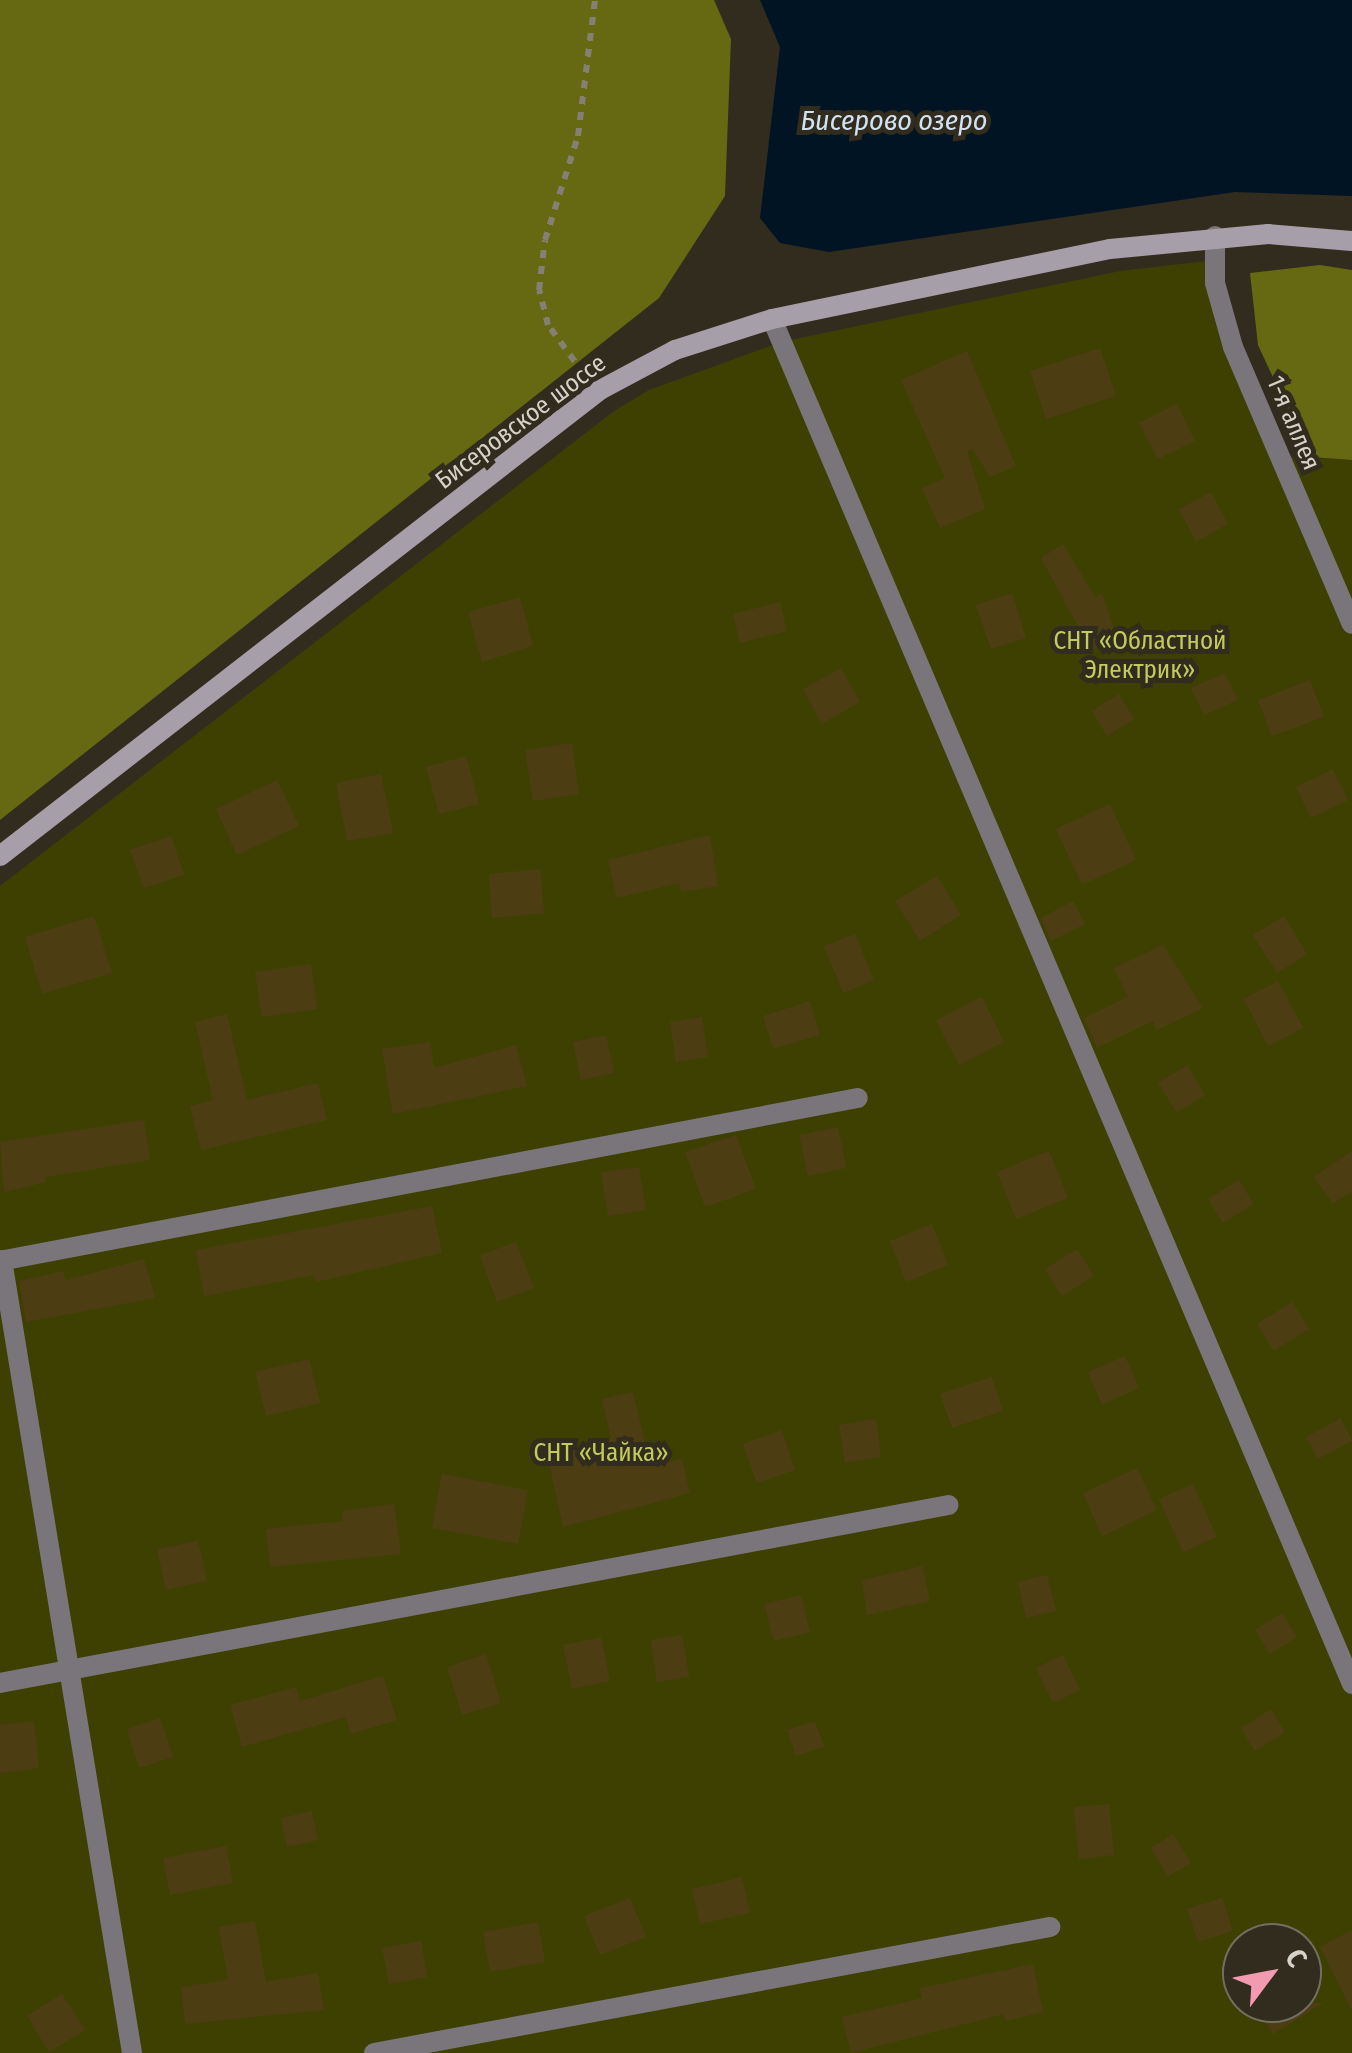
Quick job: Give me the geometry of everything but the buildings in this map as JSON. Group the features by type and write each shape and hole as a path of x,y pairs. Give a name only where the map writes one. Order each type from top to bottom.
{"main road":[{"name":"Бисеровское шоссе","path":"0,856 600,390 675,350 772,319 1110,249 1216,236 1352,242"}],"street":[{"name":"1-я аллея","path":"1216,236 1215,283 1233,347 1352,624"},
{"path":"772,319 1352,1684"},
{"path":"132,2053 1,1261 858,1098"},
{"path":"0,1683 948,1505"},
{"path":"374,2053 1050,1928"}],"path":[{"path":"595,0 578,136 545,240 539,290 548,325 600,390"}],"green space":[{"name":"СНТ «Чайка»","path":"1215,260 1215,283 1280,456 1352,460 1352,2053 0,2053 0,886 614,411 649,390 781,342 1120,271"}],"shaded area":[{"path":"0,0 714,0 731,39 725,196 659,298 0,820"},
{"path":"1320,265 1352,270 1352,460 1310,457 1258,345 1250,273"}],"water":[{"name":"Бисерово озеро","path":"760,0 1352,0 1352,196 1235,192 829,252 780,243 760,218 780,47"}],"park label":[{"name":"СНТ «Областной Электрик»","path":"1140,656"}]}
